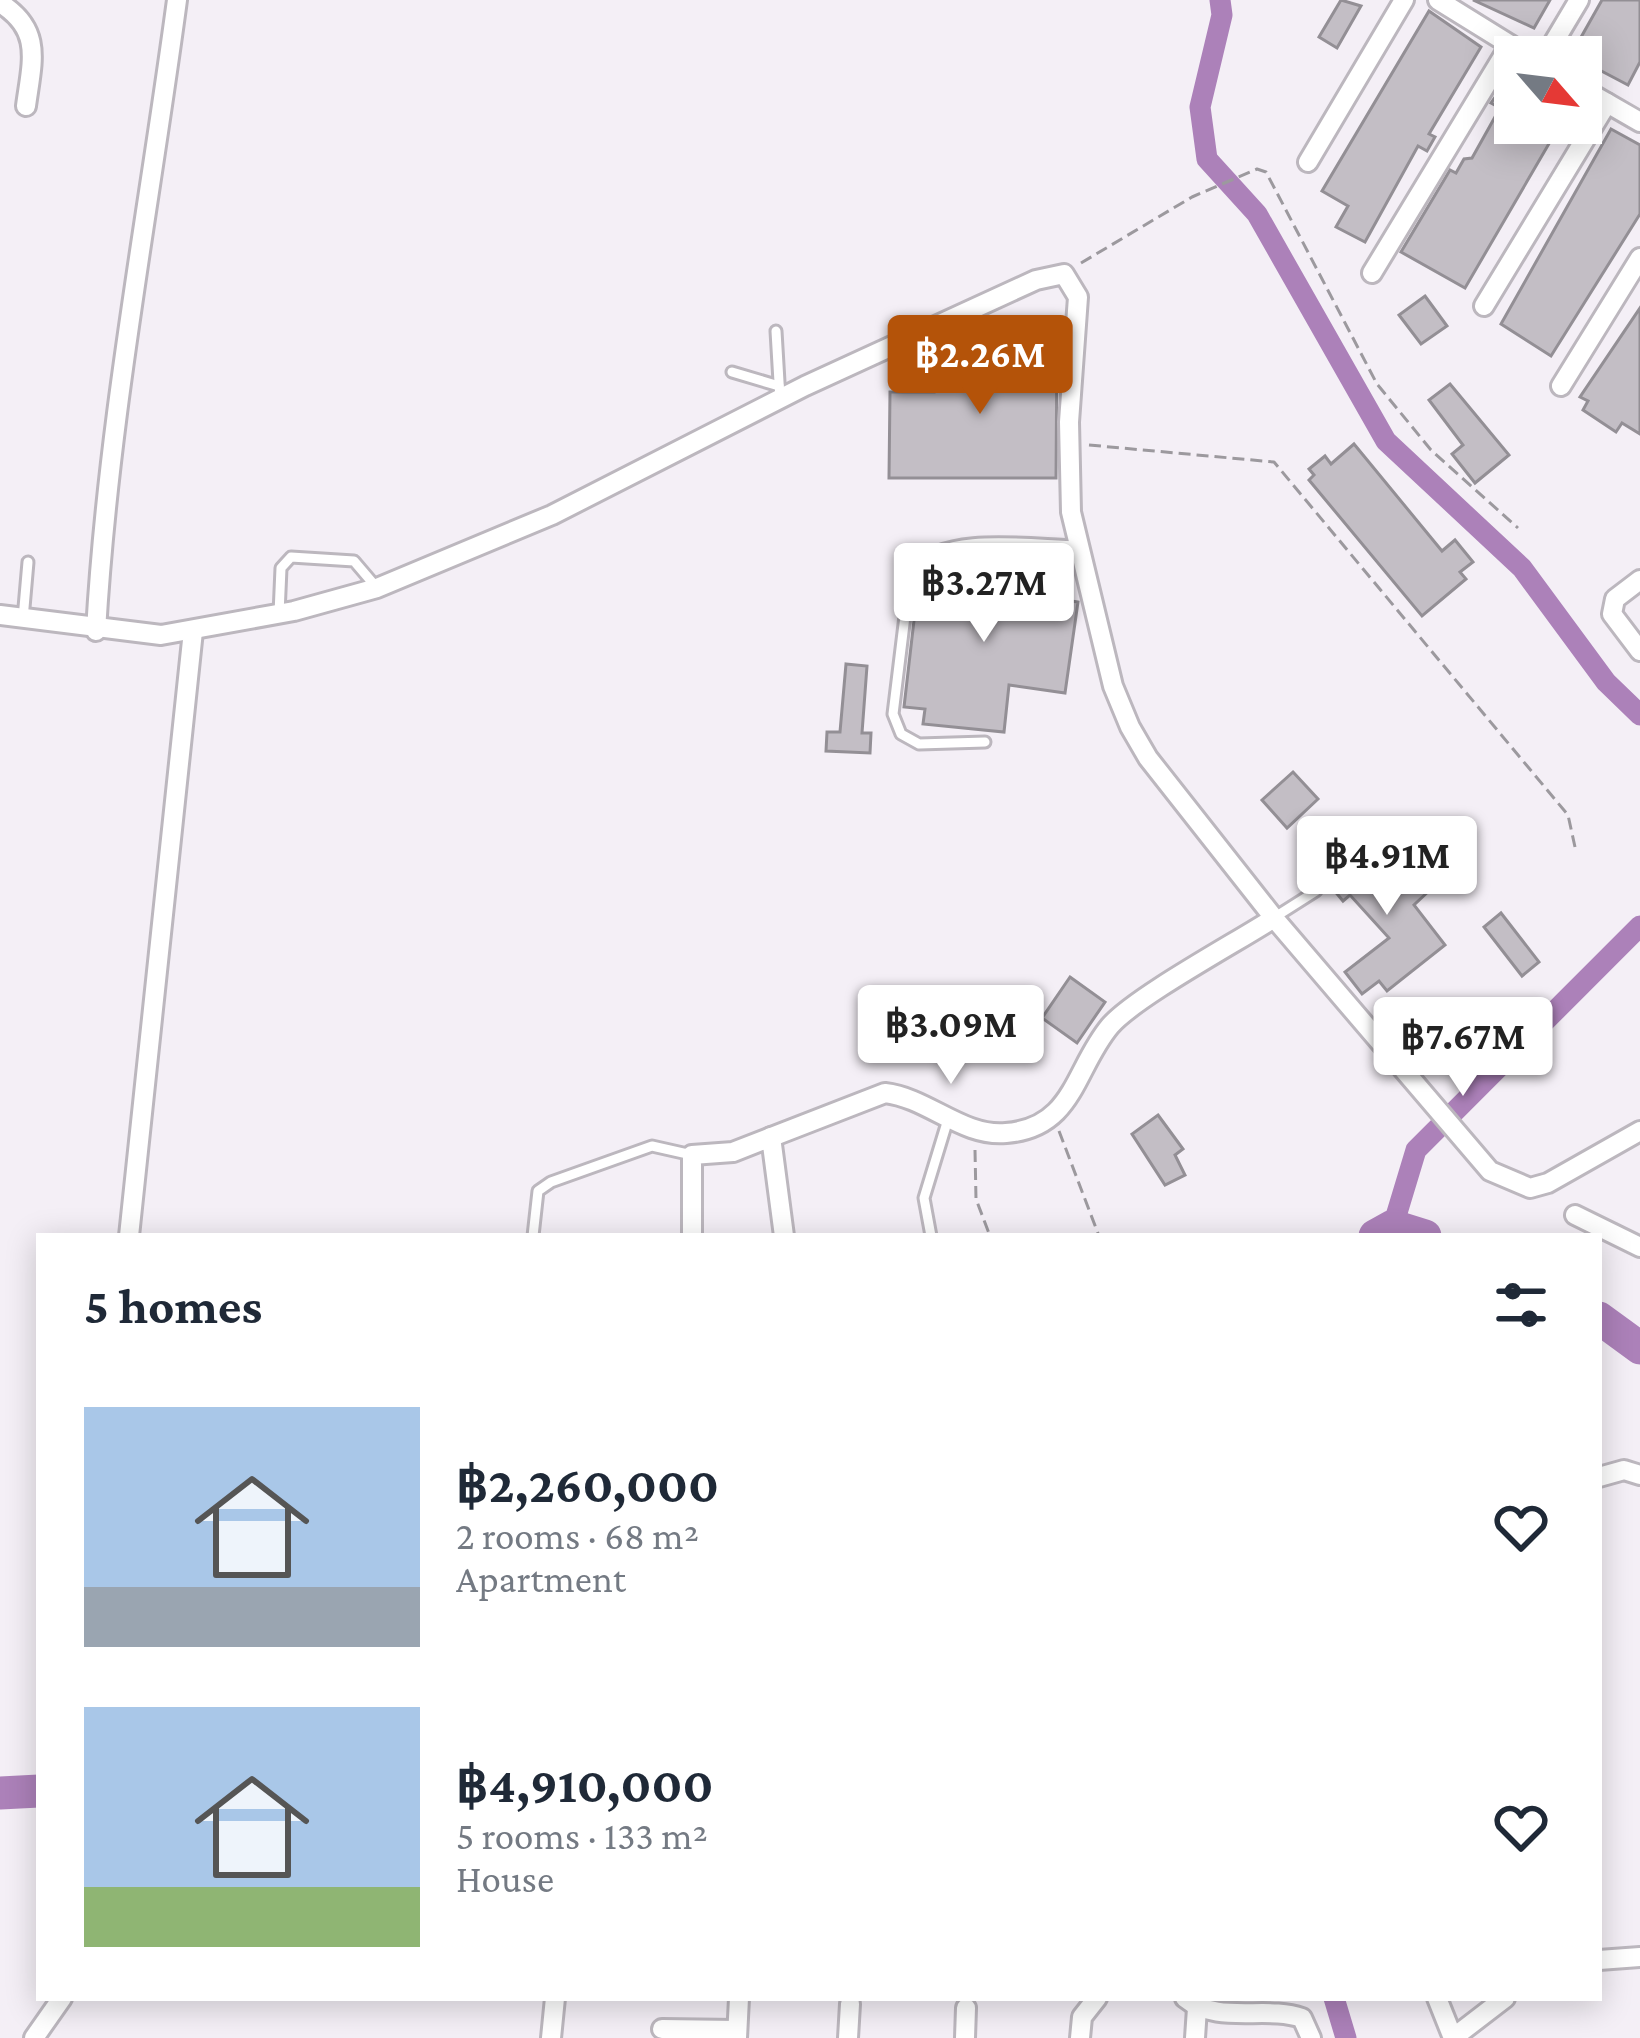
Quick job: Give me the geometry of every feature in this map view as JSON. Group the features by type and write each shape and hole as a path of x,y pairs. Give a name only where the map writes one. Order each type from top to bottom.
{"street":[{"path":"96,631 104,497 123,402 177,0"},
{"path":"1308,162 1404,0"},
{"path":"1558,36 1579,0"},
{"path":"1447,2 1497,36"},
{"path":"0,3 28,26 35,40 26,106"},
{"path":"1372,273 1494,71"},
{"path":"1602,100 1637,114"},
{"path":"1484,306 1607,103"},
{"path":"1562,386 1640,257"},
{"path":"0,615 96,631 194,632 377,588 552,515 779,393 1036,280 1064,274 1078,297 1069,443 1078,546 1113,686 1148,758 1274,918 1490,1171 1530,1188 1548,1184 1640,1131"},
{"path":"1640,580 1615,599 1612,614 1640,651"},
{"path":"129,1233 194,632"},
{"path":"692,1233 692,1155 733,1152 885,1093 911,1096 974,1130 1007,1133 1054,1118 1110,1026 1274,918"},
{"path":"771,1137 784,1233"},
{"path":"1575,1215 1640,1247"},
{"path":"1602,1476 1624,1470 1640,1475"},
{"path":"1602,1960 1640,1957"},
{"path":"34,2038 60,2001"},
{"path":"551,2038 555,2001"},
{"path":"662,2029 737,2034 739,2001"},
{"path":"1080,2038 1082,2017 1095,2001"},
{"path":"1438,2001 1453,2038 1501,2001"},
{"path":"1195,2038 1191,2003 1251,2006 1302,2018 1311,2038"},
{"path":"848,2038 850,2004"},
{"path":"965,2038 967,2008"}],"lane":[{"path":"732,372 779,393 776,331"},
{"path":"986,742 919,744 901,734 893,715 911,567 926,553 953,548 1078,546"},
{"path":"279,614 281,568 291,557 354,560 377,588"},
{"path":"23,619 28,562"},
{"path":"1274,918 1316,891"},
{"path":"930,1233 924,1198 949,1116"},
{"path":"533,1233 538,1191 550,1182 652,1146 692,1155"}],"path":[{"path":"1064,274 1192,197 1257,170 1266,172 1377,384 1430,450 1517,528"},
{"path":"1069,443 1274,462 1568,815 1575,847"},
{"path":"1054,1118 1099,1233"},
{"path":"974,1130 976,1199 989,1233"}],"building":[{"path":"1341,0 1361,6 1337,48 1319,37"},
{"path":"1473,0 1550,0 1534,28"},
{"path":"1602,0 1640,0 1640,62 1628,85 1602,71 1602,36 1582,36"},
{"path":"1429,11 1481,47 1429,134 1435,137 1427,151 1418,146 1365,242 1336,227 1348,206 1322,191"},
{"path":"1494,119 1494,144 1549,144 1465,288 1401,252 1450,170 1456,173 1464,159 1472,158"},
{"path":"1611,129 1640,145 1640,214 1551,356 1501,324"},
{"path":"1425,296 1447,326 1421,344 1399,315"},
{"path":"1640,308 1640,434 1622,423 1616,432 1583,410 1588,401 1580,397"},
{"path":"959,345 1057,345 1056,478 889,478 890,392 934,392 934,360 958,360"},
{"path":"1450,384 1509,455 1475,483 1452,454 1463,445 1429,400"},
{"path":"1354,444 1442,551 1455,540 1473,562 1460,572 1466,579 1422,616 1309,480 1314,475 1309,469 1325,456 1331,464"},
{"path":"941,560 1022,569 1019,593 1078,602 1065,693 1009,685 1004,732 923,724 925,709 904,707 919,577 939,579"},
{"path":"846,664 867,666 862,733 871,733 870,753 826,751 827,732 840,732"},
{"path":"1293,772 1318,799 1287,828 1262,800"},
{"path":"1363,846 1386,874 1404,858 1431,889 1414,905 1445,945 1387,991 1379,981 1362,994 1345,972 1389,938 1350,895 1343,901 1324,878"},
{"path":"1501,913 1539,962 1522,976 1484,927"},
{"path":"1070,977 1105,1002 1077,1043 1042,1018"},
{"path":"1158,1115 1183,1149 1175,1155 1185,1175 1165,1185 1132,1134"}],"waterway":[{"path":"1220,0 1222,15 1200,107 1207,159 1257,214 1386,441 1522,568 1606,682 1640,715"},
{"path":"1393,1226 1416,1150 1640,926"},
{"path":"1380,1233 1393,1226 1415,1233"},
{"path":"1602,1320 1640,1348"},
{"path":"0,1793 36,1791"},
{"path":"1335,2001 1346,2038"}]}
